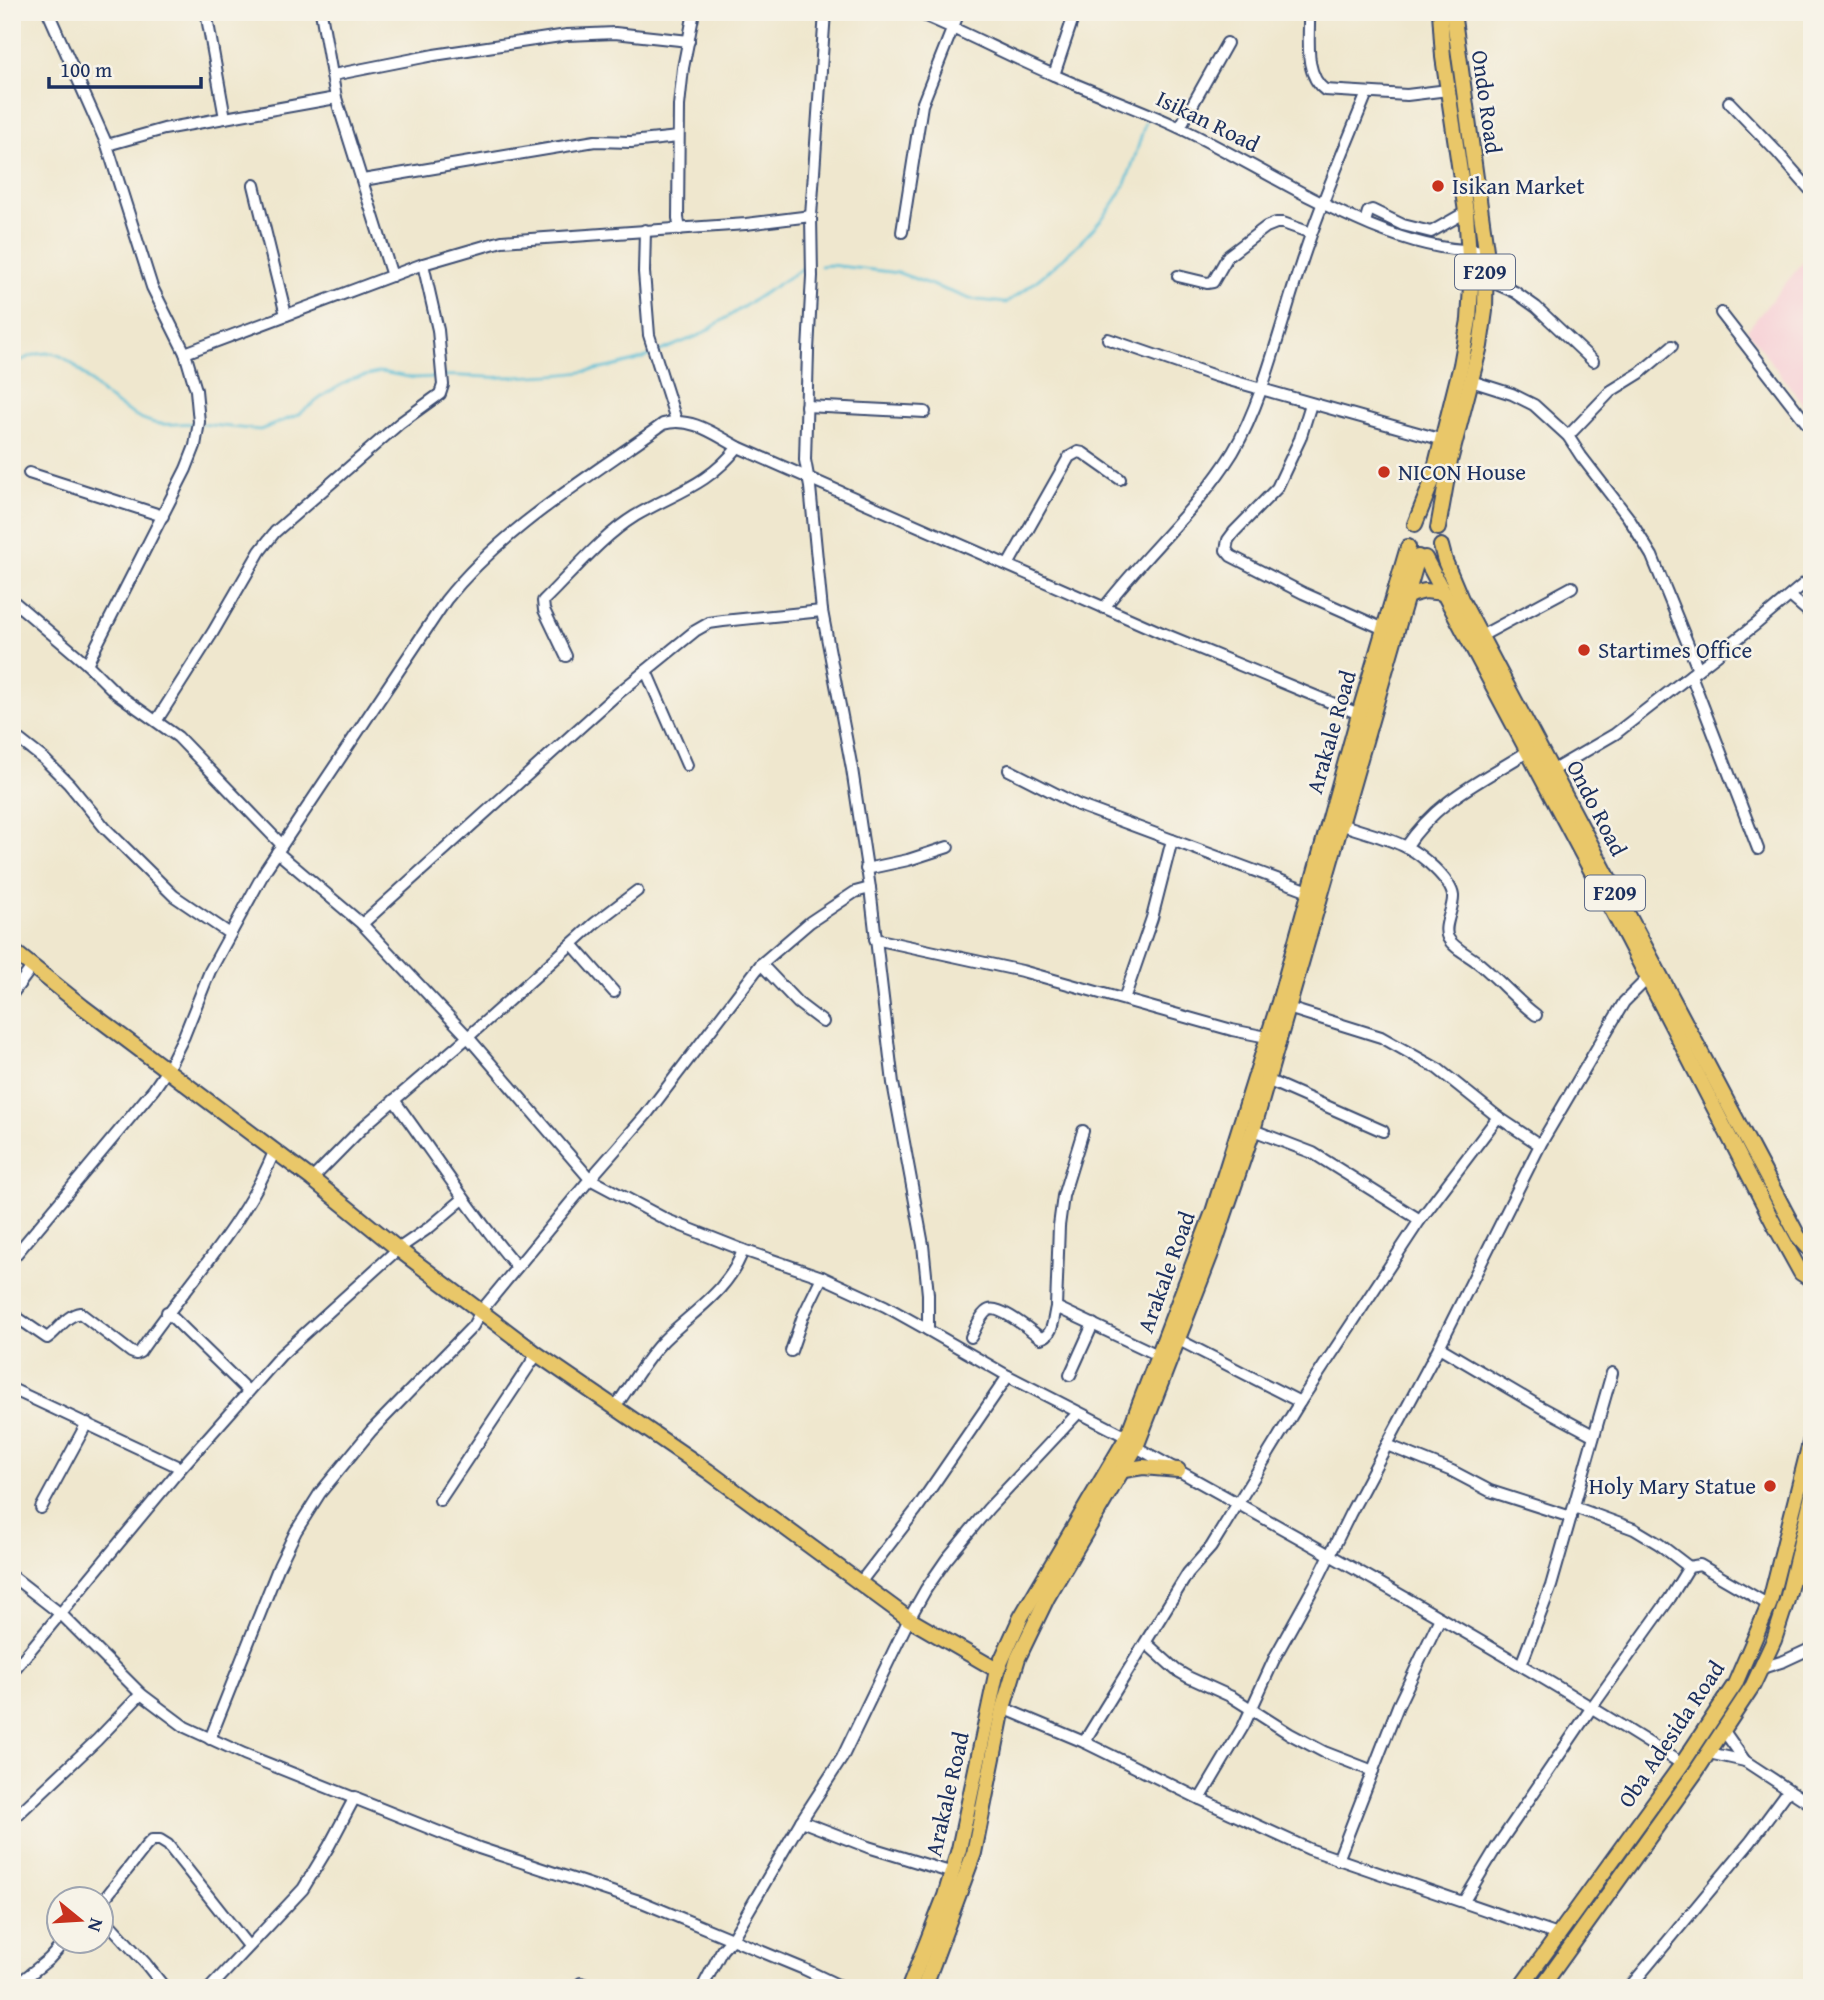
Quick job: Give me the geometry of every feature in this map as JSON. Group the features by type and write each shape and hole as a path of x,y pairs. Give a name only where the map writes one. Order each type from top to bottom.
{"main road":[{"name":"Ondo Road","path":"1438,528 1450,461 1483,323 1485,279 1466,212 1448,90 1440,12"},
{"name":"Ondo Road","path":"1415,524 1425,503 1443,440 1469,320 1478,250 1453,12"},
{"path":"1415,524 1428,522 1438,528"},
{"name":"F209","path":"1415,524 1407,534 1417,554"},
{"name":"F209","path":"1438,528 1441,546"},
{"name":"Ondo Road","path":"1441,546 1461,598 1547,774 1652,974 1774,1224 1807,1276"},
{"path":"1417,554 1435,555 1441,546"},
{"name":"Ondo Road","path":"1417,554 1444,593 1527,752 1547,774"},
{"name":"Arakale Road","path":"924,1988 974,1853 1003,1708 1018,1658 1062,1562 1132,1442 1179,1340 1273,1038 1309,891 1384,629 1417,554"},
{"name":"Arakale Road","path":"909,1988 953,1873 997,1670 1021,1617 1124,1470 1160,1356 1253,1130 1267,1080 1273,1038 1288,1008 1417,554"},
{"path":"1406,596 1425,591 1444,593"},
{"path":"12,950 312,1179 398,1250 537,1354 708,1471 909,1619 997,1670"},
{"name":"Ondo Road","path":"1652,974 1805,1239"},
{"name":"F209","path":"1805,1239 1812,1252"},
{"path":"1807,1276 1812,1291"},
{"name":"Oba Adesida Road","path":"1520,1988 1682,1764 1735,1684 1769,1605 1807,1496 1812,1435"},
{"path":"1124,1470 1143,1467 1178,1470"},
{"path":"1545,1985 1709,1753 1762,1668 1787,1600 1807,1496"},
{"path":"972,1791 987,1793"}],"street":[{"path":"48,12 107,145 152,287 185,353 197,390 199,422 195,446 186,469 87,664"},
{"path":"205,12 225,118"},
{"path":"321,12 336,98 392,276"},
{"path":"680,229 678,136 683,68 694,12"},
{"path":"825,12 811,216 812,276 805,460 822,611 852,769 870,888 893,1083 923,1245 928,1294 928,1330"},
{"name":"Isikan Road","path":"916,12 1054,75 1180,127 1322,203 1365,222 1426,243 1478,250"},
{"path":"902,232 922,105 959,12"},
{"path":"1054,75 1075,12"},
{"path":"1309,12 1311,71 1318,85 1325,90 1407,95 1448,90"},
{"path":"332,75 434,55 567,34 615,33 689,41"},
{"path":"1180,127 1227,43"},
{"path":"1104,608 1128,577 1181,520 1234,450 1261,389 1311,233 1367,93"},
{"path":"107,145 164,128 336,98"},
{"path":"1729,102 1811,191"},
{"path":"363,180 595,141 631,142 678,136"},
{"path":"254,185 286,315"},
{"path":"1365,222 1367,212 1372,209 1403,225 1431,232 1466,212"},
{"path":"185,353 423,264 502,241 746,224 811,216"},
{"path":"1178,276 1213,282 1228,256 1266,227 1276,223 1311,233"},
{"path":"645,230 644,272 649,335 676,421"},
{"path":"156,720 213,632 260,551 275,532 400,423 438,396 443,385 438,330 423,264"},
{"path":"1485,279 1515,292 1536,307 1593,361"},
{"path":"1721,313 1812,430"},
{"path":"1108,340 1311,404 1443,440"},
{"path":"1568,436 1611,391 1640,373 1672,346"},
{"path":"1471,380 1513,394 1534,405 1568,436 1628,517 1652,556 1758,849"},
{"path":"1311,404 1300,439 1278,488 1234,532 1228,540 1226,550 1231,556 1303,593 1384,629"},
{"path":"806,406 925,412"},
{"path":"12,1259 167,1070 211,971 279,848 446,600 466,575 533,516 663,424 676,421 694,424 738,447 1104,608 1359,715"},
{"path":"566,656 544,610 543,601 627,522 708,478 738,447"},
{"path":"1007,565 1069,457 1078,452 1083,453 1119,479"},
{"path":"29,473 163,516"},
{"path":"1547,774 1615,734 1812,577"},
{"path":"1481,636 1572,587"},
{"path":"1790,596 1812,615"},
{"path":"12,600 87,664 116,693 178,737 279,848 362,924 468,1037 590,1179 667,1220 822,1277 886,1307 1132,1442 1440,1618 1592,1707 1682,1764"},
{"path":"362,924 646,671 695,631 709,624 822,611"},
{"path":"646,671 687,765"},
{"path":"12,734 44,759 85,802 105,828 174,896 230,934"},
{"path":"1406,847 1421,825 1460,792 1527,752"},
{"path":"1009,770 1078,805 1309,891"},
{"path":"1341,824 1406,847 1443,876 1452,889 1453,905 1447,937 1536,1015"},
{"path":"1124,999 1152,918 1172,840"},
{"path":"866,869 908,860 948,847"},
{"path":"210,1739 279,1566 296,1531 320,1493 371,1431 473,1326 481,1311 517,1267 646,1115 761,964 810,922 855,892 870,888"},
{"path":"312,1179 364,1126 572,944 637,891"},
{"path":"875,939 1022,971 1232,1030 1273,1038"},
{"path":"572,944 614,992"},
{"path":"761,964 798,1003 823,1022"},
{"path":"12,995 32,967"},
{"path":"1200,1799 1251,1709 1276,1655 1439,1347 1540,1146 1624,1002 1652,974"},
{"path":"1288,1008 1381,1037 1438,1069 1498,1117 1540,1146"},
{"path":"1267,1080 1383,1131"},
{"path":"394,1100 463,1199 517,1267"},
{"path":"1084,1742 1188,1573 1211,1547 1300,1402 1420,1220 1498,1117"},
{"path":"1253,1130 1313,1153 1420,1220"},
{"path":"971,1337 985,1312 990,1309 999,1309 1041,1338 1050,1332 1056,1307 1059,1226 1063,1196 1083,1131"},
{"path":"12,1314 47,1338 68,1318 76,1312 80,1313 136,1354 140,1352 247,1206 264,1178 274,1152"},
{"path":"12,1672 62,1615 181,1468 281,1355 398,1250 463,1199"},
{"path":"615,1407 663,1341 727,1282 737,1267 743,1250"},
{"path":"791,1351 803,1316 822,1277"},
{"path":"1056,1307 1160,1356"},
{"path":"167,1312 248,1391"},
{"path":"1070,1375 1093,1324"},
{"path":"1179,1340 1300,1402"},
{"path":"1439,1347 1593,1435"},
{"path":"440,1500 537,1354"},
{"path":"1521,1665 1539,1620 1573,1512 1612,1373"},
{"path":"859,1584 916,1510 1008,1376"},
{"path":"12,1389 181,1468"},
{"path":"702,1988 722,1950 732,1939 801,1821 842,1758 926,1589 988,1509 1078,1413"},
{"path":"41,1508 87,1423"},
{"path":"1387,1445 1452,1471 1490,1491 1634,1529 1689,1567"},
{"path":"1464,1901 1496,1848 1689,1567 1700,1565 1769,1605"},
{"path":"12,1576 62,1615 141,1694 185,1727 479,1848 642,1902 844,1988"},
{"path":"1338,1860 1398,1706 1440,1618"},
{"path":"1146,1643 1176,1670 1233,1696 1290,1734 1324,1752 1373,1771"},
{"path":"1762,1668 1812,1648"},
{"path":"12,1820 97,1740 141,1694"},
{"path":"1003,1708 1084,1742 1200,1799 1338,1860 1558,1935"},
{"path":"1724,1731 1745,1761 1812,1805"},
{"path":"1709,1753 1745,1761"},
{"path":"1629,1988 1751,1841 1788,1791"},
{"path":"210,1988 303,1889 355,1797"},
{"path":"801,1821 868,1847 953,1873"},
{"path":"116,1884 146,1846 152,1840 160,1840 168,1845 248,1946"},
{"path":"116,1931 165,1988"},
{"path":"13,1988 53,1954"},
{"path":"581,1983 594,1988"}],"shaded area":[{"path":"1812,233 1812,416 1747,330 1804,261 1807,238"}],"waterway":[{"path":"821,266 899,273 970,299 1006,303 1070,252 1113,205 1129,174 1145,123"},
{"path":"658,352 700,335 803,268"},
{"path":"12,366 30,356 45,353 57,355 79,369 112,401 136,416 156,423 194,424"},
{"path":"444,376 560,374 598,370 652,355"},
{"path":"201,424 260,430 298,415 327,393 352,379 381,372 414,378 438,377"}],"place":[{"name":"Isikan Market","path":"1438,186"},
{"name":"NICON House","path":"1384,472"},
{"name":"Startimes Office","path":"1584,650"},
{"name":"Holy Mary Statue","path":"1770,1486"}]}
